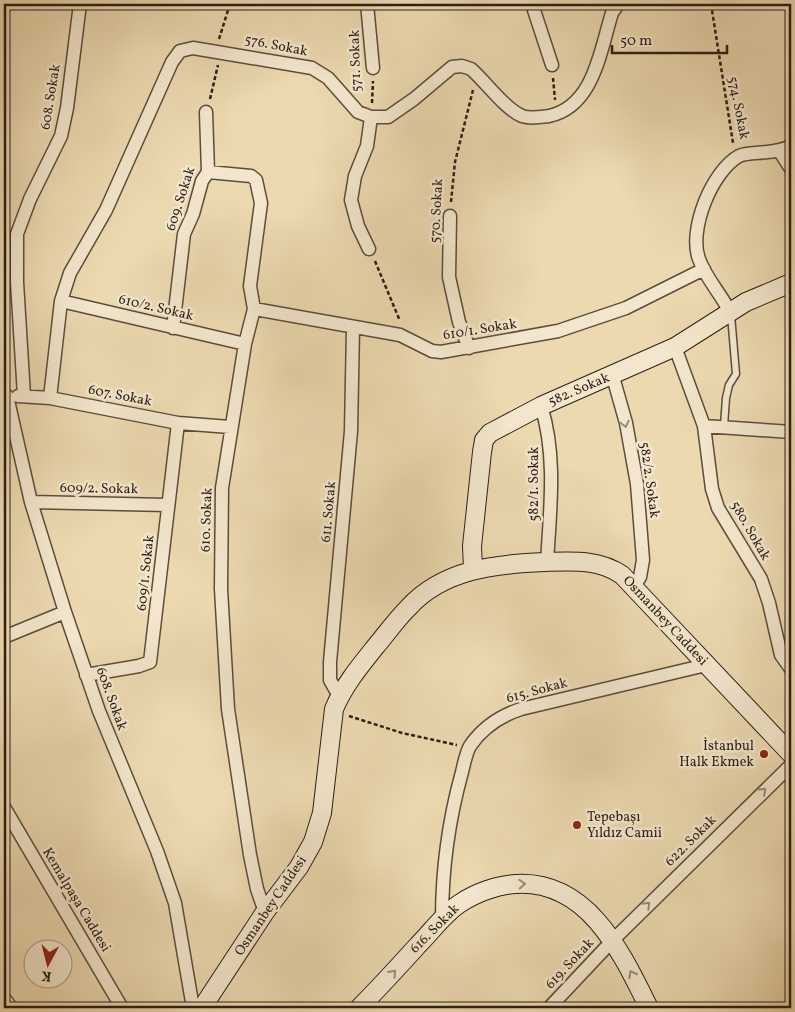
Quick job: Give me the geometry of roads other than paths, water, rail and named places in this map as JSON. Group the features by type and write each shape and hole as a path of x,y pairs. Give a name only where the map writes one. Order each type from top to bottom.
{"main road":[{"name":"582. Sokak","path":"473,569 472,546 484,440 503,424 675,347 730,312 791,283"},
{"name":"Osmanbey Caddesi","path":"202,1008 265,912 299,867 313,842 322,813 336,702 351,677 408,607 426,591 473,569 548,562 586,562 609,566 634,587 791,754"},
{"name":"616. Sokak","path":"359,1008 459,903 505,885 531,883 558,891 576,902 597,920 613,940 649,1008"},
{"path":"4,1003 7,1008"}],"street":[{"name":"608. Sokak","path":"24,396 17,282 17,234 30,199 61,136 67,108 80,4"},
{"name":"571. Sokak","path":"367,4 373,68"},
{"path":"532,4 552,65"},
{"path":"369,249 358,226 351,200 356,176 366,146 371,117 388,117 414,99 452,67 462,66 478,74 510,108 522,116 540,118 557,114 580,99 589,85 612,14 618,4"},
{"name":"576. Sokak","path":"50,398 61,301 70,273 106,210 172,62 180,51 194,48 218,51 312,68 328,78 358,112 371,117"},
{"name":"609. Sokak","path":"173,328 184,234 193,214 202,180 208,172 206,112"},
{"path":"730,312 704,269 694,242 700,217 722,170 740,156 786,149 791,169"},
{"name":"610. Sokak","path":"208,172 250,176 256,180 261,203 250,286 254,309 245,344 230,427 222,508 221,589 228,709 250,855 257,889 265,912"},
{"name":"570. Sokak","path":"450,216 449,277 458,322 469,348"},
{"name":"610/1. Sokak","path":"254,309 353,328 400,334 432,351 469,348 558,331 594,320 626,308 704,269"},
{"name":"610/2. Sokak","path":"61,301 245,344"},
{"name":"611. Sokak","path":"336,702 330,680 330,662 351,431 353,328"},
{"name":"580. Sokak","path":"675,347 704,426 712,489 718,508 761,579 769,603 781,655 791,668"},
{"name":"582/2. Sokak","path":"613,376 626,424 636,484 643,560 640,577 634,587"},
{"name":"608. Sokak","path":"5,396 31,502 86,675 157,851 175,903 193,1008"},
{"name":"607. Sokak","path":"5,396 50,398 178,423 230,427"},
{"name":"582/1. Sokak","path":"540,406 547,426 550,457 548,562"},
{"name":"609/1. Sokak","path":"86,675 150,662 178,423"},
{"path":"704,426 791,432"},
{"name":"609/2. Sokak","path":"31,502 167,505"},
{"path":"4,636 65,612"},
{"name":"615. Sokak","path":"442,919 442,894 458,786 469,747 485,728 501,716 521,709 706,665"},
{"name":"622. Sokak","path":"613,940 791,765"},
{"name":"Kemalpaşa Caddesi","path":"4,806 122,1008"},
{"name":"619. Sokak","path":"549,1008 613,940"}],"lane":[{"path":"724,426 729,385 736,374 730,312"}],"place":[{"name":"İstanbul Halk Ekmek","path":"764,754"},
{"name":"Tepebaşı Yıldız Camii","path":"577,825"}]}
